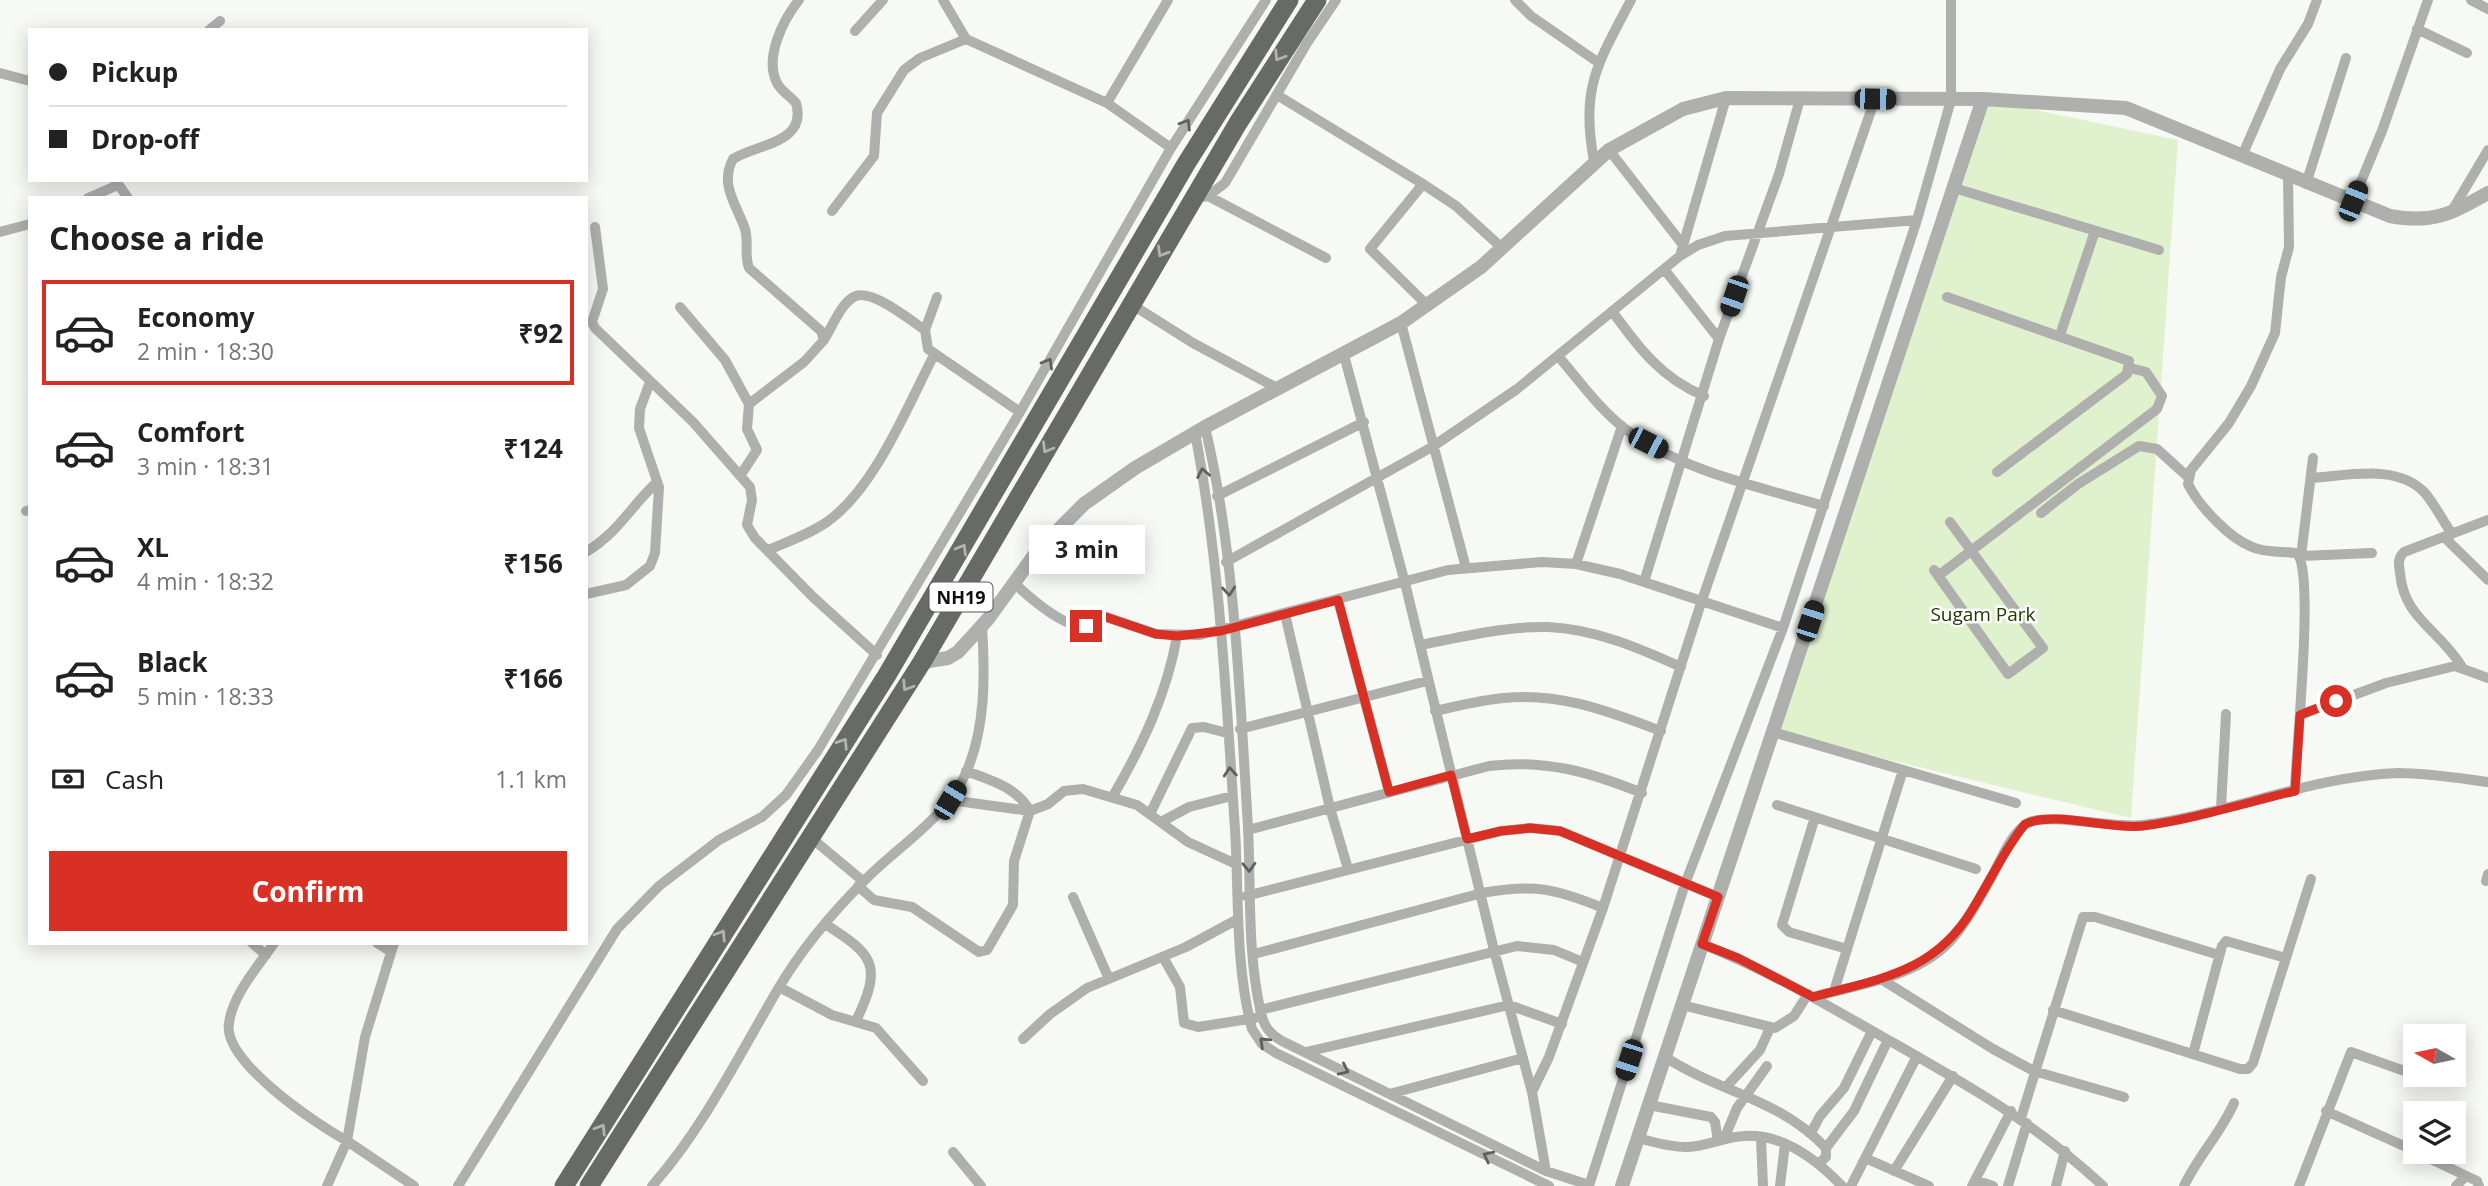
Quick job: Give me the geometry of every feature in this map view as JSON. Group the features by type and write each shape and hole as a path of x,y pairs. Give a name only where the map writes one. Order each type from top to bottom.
{"highway":[{"name":"NH19","path":"564,1186 887,675 1186,164 1289,0"},
{"name":"NH19","path":"589,1186 922,662 1131,304 1200,197 1265,78 1317,0"}],"street":[{"path":"799,0 780,34 774,54 776,82 796,103 796,118 788,136 780,142 733,159 728,176 729,191 745,230 745,259 749,268 821,331 824,340"},
{"path":"855,31 883,0"},
{"path":"943,0 966,39 1107,103 1171,148"},
{"path":"1107,103 1168,0"},
{"path":"458,1186 617,929 659,886 719,840 762,817 786,794 818,750 1020,412 1171,148 1266,0"},
{"path":"1326,258 1200,197 1232,174 1336,0"},
{"path":"1515,0 1531,16 1599,62"},
{"path":"1594,161 1587,112 1590,89 1599,62 1631,0"},
{"path":"1200,430 1221,496 1248,830 1254,954 1261,1013 1271,1035 1546,1171 1589,1186 1685,884 1783,628 1917,220 1951,100 1951,0"},
{"path":"2242,156 2280,69 2308,24 2317,0"},
{"path":"2353,201 2382,131 2428,0"},
{"path":"2471,0 2488,9"},
{"path":"211,28 220,21"},
{"path":"2417,29 2467,53"},
{"path":"832,211 874,156 877,113 904,70 920,58 966,39"},
{"path":"2306,184 2346,58"},
{"path":"0,73 28,81"},
{"path":"1277,95 1456,206 1502,247"},
{"path":"1227,562 1378,480 1432,447 1517,389 1664,269 1681,251 1726,98"},
{"path":"922,662 948,658 958,652 982,626 1038,550 1084,504 1135,468 1200,430 1401,323 1481,267 1594,161 1683,108 1726,98 1983,99 2126,108 2306,184 2390,216 2417,221 2450,214 2488,193"},
{"path":"1644,582 1704,396 1719,339 1779,174 1800,99"},
{"path":"1532,1092 1562,1024 1603,908 1701,603 1745,483 1795,326 1875,99"},
{"path":"1622,1186 1983,99"},
{"path":"1609,150 1681,251"},
{"path":"2450,214 2488,150"},
{"path":"2188,477 2240,404 2275,333 2281,277 2289,247 2288,175"},
{"path":"92,196 116,183"},
{"path":"1423,184 1370,249 1427,305"},
{"path":"1954,188 2159,250"},
{"path":"1681,251 1725,236 1917,220"},
{"path":"0,232 28,224"},
{"path":"595,227 603,289 592,322 594,328 693,422 740,477 752,493 747,524 768,550 813,597 877,655"},
{"path":"2060,335 2095,231"},
{"path":"1664,269 1719,339"},
{"path":"749,404 804,362 824,340 854,295 862,294 881,302 925,330"},
{"path":"1947,297 2122,356 2129,361 2127,374 1997,472"},
{"path":"937,298 925,330 925,340 934,355 1020,412"},
{"path":"1131,304 1193,343 1277,388"},
{"path":"680,307 725,360 749,404 747,429 757,450 740,477"},
{"path":"1612,311 1657,368 1673,381 1704,396"},
{"path":"1401,323 1466,568"},
{"path":"768,550 803,536 828,521 849,500 885,447 934,355"},
{"path":"1344,355 1364,422 1494,950 1532,1092 1546,1171"},
{"path":"1558,356 1622,426 1682,461 1824,506"},
{"path":"1950,522 1971,551 2043,648 2008,674 1936,573 1971,551 2157,409 2162,397 2146,372 2130,368"},
{"path":"588,594 626,585 650,566 655,553 655,521 660,496 639,428 640,409 650,382"},
{"path":"1208,498 1221,496 1364,422"},
{"path":"1576,564 1622,426"},
{"path":"1200,430 1221,631 1237,864 1238,919 1249,1019 1262,1044 1276,1053 1549,1186"},
{"path":"2041,513 2078,484 2139,446 2157,449 2188,477 2192,493 2242,542 2253,548 2301,555 2372,553"},
{"path":"2295,791 2305,628 2301,555 2313,458"},
{"path":"2311,478 2379,474 2412,482 2426,494 2448,536 2488,580"},
{"path":"588,551 617,531 638,501 657,482"},
{"path":"2488,520 2400,555 2401,589 2408,607 2440,636 2462,667 2488,678"},
{"path":"1014,583 1043,607 1076,624 1086,626 1103,616 1156,634 1177,636 1221,631 1466,568 1496,564 1576,564 1644,582 1783,628"},
{"path":"1338,600 1389,792"},
{"path":"1284,614 1330,808 1348,869"},
{"path":"652,1186 701,1123 779,986 825,924 861,884 950,800 967,771 975,748 985,673 982,626"},
{"path":"1420,645 1499,630 1548,627 1596,634 1635,646 1681,667"},
{"path":"1113,796 1138,754 1152,720 1172,665 1177,636"},
{"path":"2300,715 2386,683 2462,667"},
{"path":"1240,730 1427,681"},
{"path":"1435,710 1505,698 1543,697 1580,703 1661,731"},
{"path":"2221,808 2226,714"},
{"path":"1150,814 1192,728 1204,727 1227,733"},
{"path":"1773,732 2016,803"},
{"path":"1248,830 1451,775 1520,762 1560,765 1592,773 1642,793"},
{"path":"1834,992 1903,770"},
{"path":"809,836 861,884 874,900 912,907 974,949 983,952 1013,905 1014,861 1030,811 1023,799 1005,786 967,771"},
{"path":"1682,1005 1770,1028 1784,1025 1810,996 1881,979 1932,957 1952,939 2025,824 2036,819 2102,826 2141,826 2295,791 2398,773 2488,782"},
{"path":"950,800 1030,811 1073,788 1113,796 1150,814 1188,842 1237,864"},
{"path":"1161,822 1189,807 1232,796"},
{"path":"1777,805 1976,869"},
{"path":"1815,817 1782,925 1789,932 1847,949"},
{"path":"1238,897 1251,896 1348,869 1511,830 1560,831 1718,897"},
{"path":"2053,1010 2248,1069 2253,1063 2311,880"},
{"path":"1254,954 1482,893 1518,887 1548,888 1603,908"},
{"path":"1073,897 1109,979"},
{"path":"2008,1186 2020,1117 2083,917 2095,917 2220,955"},
{"path":"1023,1039 1068,1000 1238,919"},
{"path":"825,924 868,955 870,985 856,1021"},
{"path":"2193,1054 2226,941 2286,958"},
{"path":"1702,944 1738,958 1953,1076 2020,1117 2065,1151 2103,1186"},
{"path":"255,945 267,954"},
{"path":"273,945 235,1003 228,1025 231,1045 243,1062 302,1113 414,1186"},
{"path":"1163,957 1180,987 1184,1023 1198,1027 1249,1019 1261,1013 1494,950 1537,946 1583,962"},
{"path":"327,1186 347,1141 365,1037 392,947"},
{"path":"1881,979 2034,1071 2123,1097"},
{"path":"779,986 832,1015 876,1028 923,1081"},
{"path":"1306,1052 1509,1005 1562,1024"},
{"path":"1726,1087 1760,1049 1770,1028"},
{"path":"1811,1133 1820,1116 1844,1088 1872,1031"},
{"path":"1819,1163 1826,1157 1826,1148 1854,1111 1888,1040"},
{"path":"2299,1186 2351,1052 2403,1070"},
{"path":"1851,1186 1917,1056"},
{"path":"1665,1057 1689,1072 1775,1107 1811,1133 1826,1148"},
{"path":"1393,1093 1523,1058"},
{"path":"1721,1140 1745,1094 1768,1066"},
{"path":"1894,1171 1953,1076"},
{"path":"2184,1186 2200,1154 2225,1123 2234,1103"},
{"path":"1649,1105 1711,1117 1721,1140"},
{"path":"2326,1111 2403,1145"},
{"path":"1993,1186 1973,1183 2020,1117"},
{"path":"1638,1138 1688,1147 1746,1136 1760,1138 1785,1144 1819,1163 1842,1186"},
{"path":"1760,1138 1763,1186"},
{"path":"1780,1186 1785,1144"},
{"path":"2056,1186 2065,1151"},
{"path":"953,1152 981,1186"},
{"path":"1865,1158 1928,1186"},
{"path":"2442,1164 2477,1181 2479,1186"},
{"path":"2084,1186 2089,1173"},
{"path":"2456,1186 2466,1176"}],"green space":[{"name":"Sugam Park","path":"1983,99 2178,140 2131,818 1773,732"}],"route":[{"path":"1086,626 1103,616 1156,634 1200,635 1338,600 1389,792 1451,775 1467,839 1530,828 1560,831 1718,897 1702,944 1738,958 1813,997 1881,979 1932,957 1952,939 1971,912 2014,838 2025,824 2036,819 2102,826 2141,826 2295,791 2300,715 2336,701"}]}
